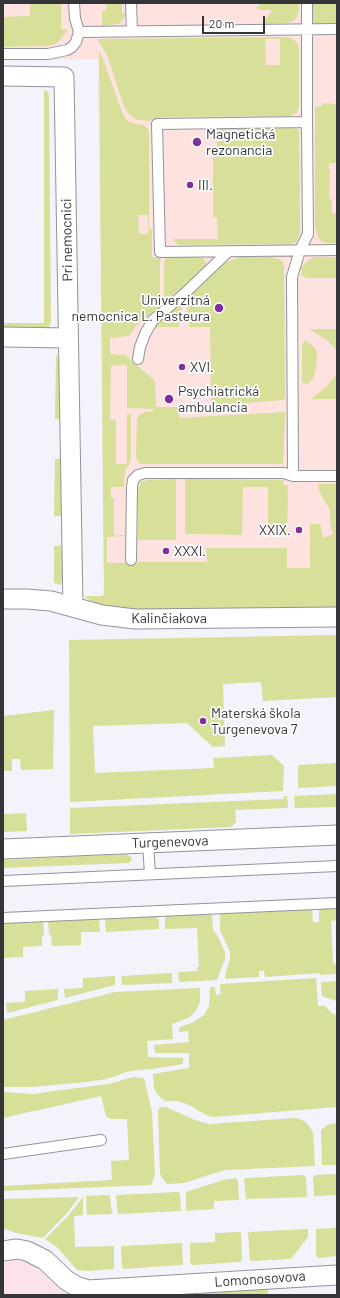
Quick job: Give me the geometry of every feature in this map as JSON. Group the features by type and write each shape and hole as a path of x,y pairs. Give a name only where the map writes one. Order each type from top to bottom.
{"street":[{"name":"Pri nemocnici","path":"3,76 64,77 73,606"},
{"path":"3,337 68,338"},
{"name":"Kalinčiakova","path":"3,599 43,601 73,606 102,615 135,619 337,617"},
{"name":"Turgenevova","path":"3,849 337,835"},
{"name":"Lomonosovova","path":"3,1251 17,1249 27,1251 45,1260 66,1280 89,1292 181,1290 337,1275"}],"lane":[{"path":"3,54 48,54 67,50 72,47 76,42 79,32 75,18 74,3"},
{"path":"131,3 132,31"},
{"path":"293,476 292,277 300,250 308,234 307,3"},
{"path":"79,32 337,29"},
{"path":"307,122 157,124 160,252 337,250"},
{"path":"138,359 140,347 145,334 153,320 184,294 229,251"},
{"path":"131,560 132,487 134,480 138,475 145,473 284,473 293,476 337,476"},
{"path":"148,843 150,874"},
{"path":"3,881 337,866"},
{"path":"3,918 337,903"},
{"path":"3,1154 101,1140"}],"shaded area":[{"name":"Univerzitná nemocnica L. Pasteura","path":"3,3 337,3 337,591 104,594 98,59 3,60"},
{"path":"17,1249 90,1295 3,1295 3,1251"}],"green space":[{"path":"30,3 61,3 61,29 67,30 65,34 56,44 47,46 3,47 3,17 30,16"},
{"path":"107,3 122,3 122,13 125,13 125,16 118,24 102,26 102,11 106,10"},
{"path":"260,3 298,3 299,10 297,17 288,23 263,24 272,10 255,8 259,6"},
{"path":"307,3 337,3 337,29 307,29"},
{"path":"288,37 298,44 299,49 299,107 296,113 289,116 163,117 148,121 135,119 129,114 124,106 107,55 99,42 99,39","holes":["265,39 280,39 280,65 266,65"]},
{"path":"99,51 124,117 129,122 143,125 149,131 149,229 152,229 152,257 159,257 160,259 160,302 158,308 136,326 129,336 110,338 110,354 125,355 155,381 156,407 179,407 179,418 285,412 283,464 140,464 136,455 137,419 139,415 145,412 153,412 154,409 127,408 127,366 123,364 111,366 110,419 116,420 116,464 127,464 127,414 131,414 131,458 129,465 125,470 124,487 111,487 111,498 114,498 114,535 127,536 107,537 107,563 207,562 206,548 287,548 287,568 310,568 310,524 320,524 323,538 333,534 330,523 330,510 319,491 318,484 337,484 337,607 111,611 92,602 84,596 102,596 104,594","holes":["138,215 148,215 148,234 139,234"]},
{"path":"44,90 49,94 51,322 48,329 3,330 3,323 44,323"},
{"path":"323,103 337,104 337,163 329,163 329,199 332,199 332,213 337,213 337,243 322,242 318,237 315,226 315,107 322,106"},
{"path":"226,127 289,127 299,131 300,232 296,242 291,244 179,245 174,241 173,239 218,239 217,218 213,217 213,151 217,150 217,130","holes":["229,130 239,130 239,139 229,139"]},
{"path":"167,257 200,257 204,259 206,264 201,271 165,302 164,262"},
{"path":"240,257 271,257 281,260 284,265 285,397 283,400 211,406 210,327 189,327 190,320 188,320 187,302 192,294 221,265"},
{"path":"313,257 337,257 337,278 306,278 302,276 301,269 303,265"},
{"path":"178,305 181,305 182,308 182,319 179,320 179,327 153,327"},
{"path":"309,329 337,329 337,351 327,340"},
{"path":"304,341 311,344 317,353 314,377 308,384 303,383 302,380 302,346"},
{"path":"56,354 61,365 62,419 55,419"},
{"path":"337,374 337,399 311,399 326,387"},
{"path":"55,459 63,459 63,516 54,516"},
{"path":"176,479 176,540 138,540 137,491 141,482 148,480"},
{"path":"185,479 284,480 284,485 288,485 287,535 268,535 268,487 243,487 242,535 185,534"},
{"path":"64,545 64,571 61,585 54,583 54,546"},
{"name":"Materská škola Turgenevova 7","path":"337,635 337,697 263,701 261,682 223,684 225,746 213,747 187,723 93,726 95,773 214,768 213,758 272,755 284,766 283,791 70,802 69,640"},
{"path":"54,710 53,769 21,770 20,759 12,759 12,771 3,771 3,716"},
{"path":"337,763 337,786 298,788 298,765"},
{"path":"337,794 337,807 295,808 294,796"},
{"path":"284,796 287,796 288,808 235,810 236,822 231,827 70,834 70,808 283,799"},
{"path":"26,813 27,831 3,832 3,814"},
{"path":"126,854 131,857 132,860 129,863 3,868 3,860"},
{"path":"312,909 313,922 319,922 319,909 337,909 337,920 331,921 333,963 337,964 337,974 320,975 320,973 265,977 264,971 259,971 259,977 226,979 225,976 230,959 230,952 220,930 220,913"},
{"path":"212,914 213,930 225,952 225,959 217,980 179,982 178,972 197,971 197,967 199,967 197,928 165,929 165,919 167,915"},
{"path":"155,916 159,920 159,929 106,932 105,918"},
{"path":"99,918 100,932 81,932 81,945 52,946 51,935 49,935 48,920"},
{"path":"43,921 44,935 42,936 42,946 23,947 23,957 3,958 3,922"},
{"path":"172,973 172,983 122,985 121,976"},
{"path":"115,976 115,985 65,998 64,989 83,988 83,978"},
{"path":"316,978 318,1006 326,1006 333,1014 337,1015 337,1107 212,1117 189,1105 177,1101 165,1101 157,1094 154,1088 153,1074 189,1068 189,1053 155,1053 154,1045 189,1042 188,1031 179,1032 180,1027 194,1022 204,1015 209,1006 210,987 215,987 216,995 221,994 220,984"},
{"path":"337,981 337,1001 322,996 321,982"},
{"path":"200,988 200,1002 195,1012 188,1018 172,1024 173,1039 147,1041 148,1057 183,1058 183,1064 126,1072 107,1079 86,1082 32,1087 3,1087 3,1020 115,992"},
{"path":"58,989 58,1000 7,1013 6,1003 25,1002 25,991"},
{"path":"133,1077 144,1078 152,1112 155,1175 151,1185 3,1191 3,1186 112,1180 111,1161 129,1160 127,1119 110,1119 106,1116 101,1096 3,1118 3,1092 34,1094 109,1084"},
{"path":"166,1107 195,1120 209,1124 299,1119 306,1122 313,1132 315,1166 225,1170 184,1183 167,1184 160,1174 158,1112 159,1108"},
{"path":"337,1123 337,1165 322,1165 321,1130 327,1125"},
{"path":"337,1174 337,1195 314,1196 313,1177 316,1175"},
{"path":"303,1175 306,1177 307,1197 246,1199 244,1179 246,1178"},
{"path":"236,1178 238,1180 239,1200 214,1201 214,1209 186,1211 186,1192 223,1180"},
{"path":"180,1193 181,1211 118,1214 117,1195"},
{"path":"109,1195 112,1214 87,1215 86,1196"},
{"path":"79,1197 67,1213 43,1238 16,1233 3,1228 3,1199"},
{"path":"83,1197 83,1215 74,1216 75,1247 114,1246 113,1269 89,1271 77,1270 58,1248 45,1239 69,1215"},
{"path":"337,1228 337,1256 318,1258 316,1256 316,1229"},
{"path":"308,1229 308,1237 291,1259 250,1260 248,1232"},
{"path":"241,1232 242,1260 240,1262 193,1265 190,1263 190,1243 215,1242 215,1233"},
{"path":"182,1243 183,1264 181,1265 124,1269 122,1267 121,1246"},
{"path":"268,1289 268,1295 199,1295 205,1293"}],"place":[{"name":"Magnetická rezonancia","path":"197,142"},
{"name":"III.","path":"190,185"},
{"name":"Univerzitná nemocnica L. Pasteura","path":"219,308"},
{"name":"XVI.","path":"182,367"},
{"name":"Psychiatrická ambulancia","path":"169,399"},
{"name":"XXIX.","path":"299,530"},
{"name":"XXXI.","path":"166,551"},
{"name":"Materská škola Turgenevova 7","path":"203,721"}]}
